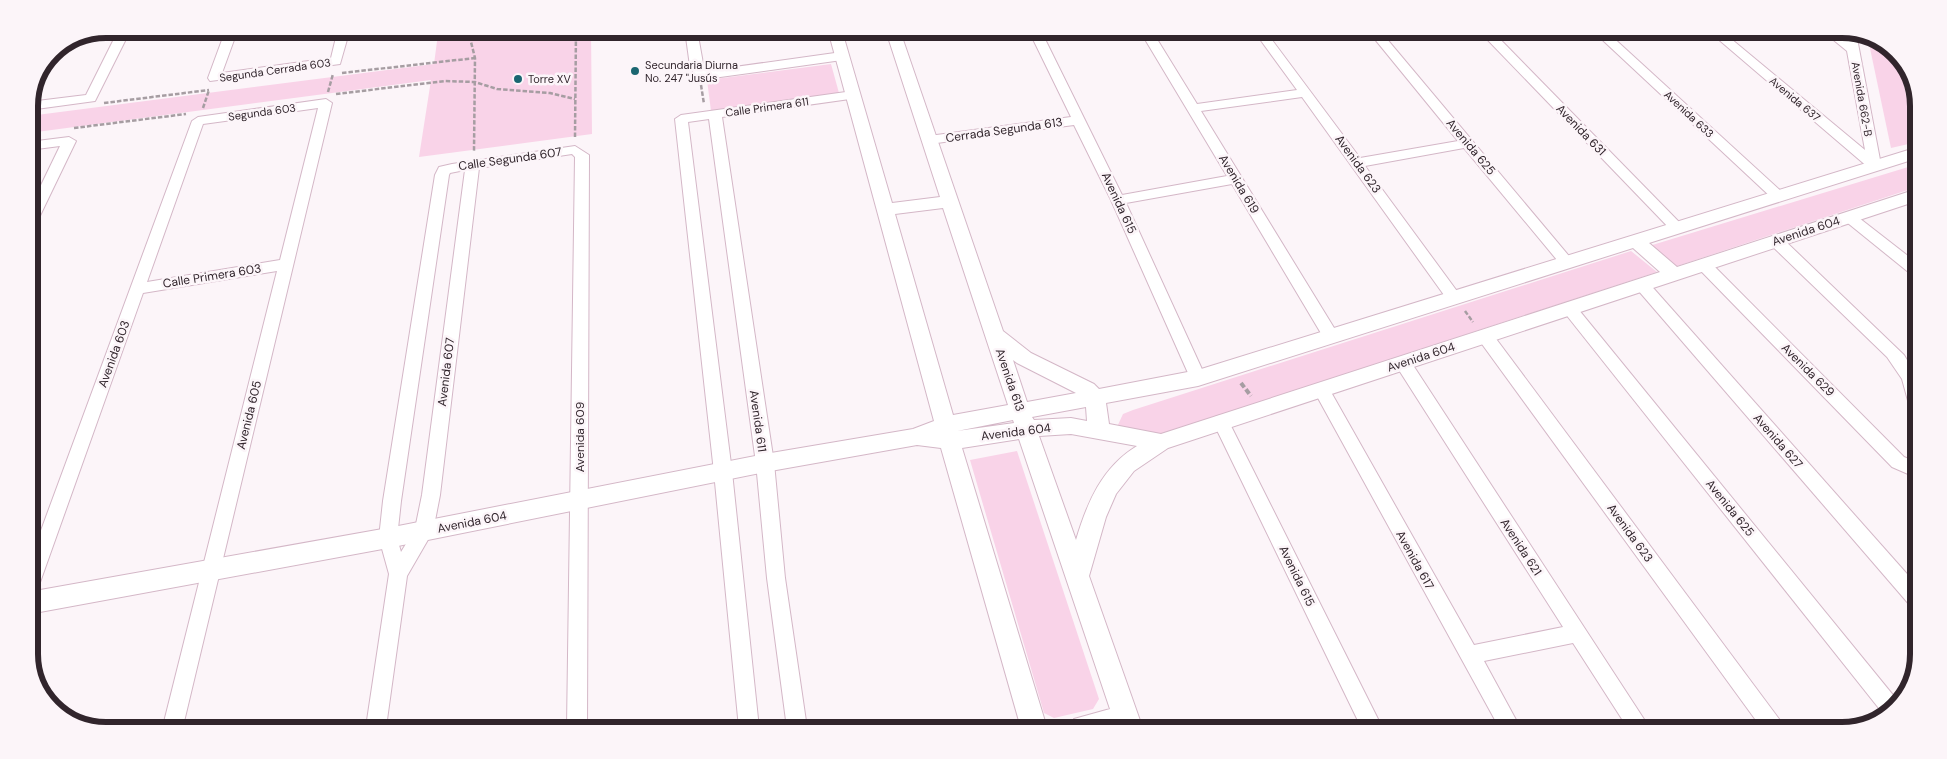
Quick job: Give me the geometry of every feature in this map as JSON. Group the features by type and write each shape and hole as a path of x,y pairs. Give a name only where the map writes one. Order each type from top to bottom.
{"street":[{"path":"37,105 91,98 121,37"},
{"path":"214,78 229,37"},
{"path":"336,61 342,37"},
{"path":"692,37 696,66 699,72 713,74 842,56"},
{"path":"837,37 948,433 1032,722"},
{"name":"Avenida 613","path":"894,37 1023,420 1128,722"},
{"name":"Avenida 615","path":"1038,37 1118,200 1198,378"},
{"name":"Avenida 619","path":"1150,37 1331,336"},
{"name":"Avenida 623","path":"1264,37 1454,298"},
{"name":"Avenida 625","path":"1379,37 1566,262"},
{"name":"Avenida 631","path":"1491,37 1676,228"},
{"name":"Avenida 633","path":"1605,37 1778,196"},
{"name":"Avenida 637","path":"1722,37 1874,165"},
{"path":"1836,37 1854,50"},
{"name":"Avenida 662-B","path":"1851,38 1874,165"},
{"name":"Segunda Cerrada 603","path":"214,78 336,61"},
{"path":"1193,108 1305,93"},
{"name":"Calle Primera 611","path":"723,472 681,118 853,96"},
{"name":"Segunda 603","path":"198,121 326,104"},
{"name":"Avenida 605","path":"174,722 326,104"},
{"name":"Avenida 611","path":"710,115 764,463 776,578 796,722"},
{"name":"Cerrada Segunda 613","path":"929,140 1079,120"},
{"name":"Avenida 603","path":"38,564 198,121"},
{"path":"37,145 69,141"},
{"path":"37,207 69,141"},
{"path":"1357,163 1468,144"},
{"name":"Calle Segunda 607","path":"444,170 561,150 575,150"},
{"name":"Avenida 609","path":"575,150 582,155 577,722"},
{"name":"Avenida 604","path":"38,602 579,502 764,463 1023,420 1094,398 1198,378 1909,155"},
{"name":"Avenida 607","path":"377,722 398,574 424,531 473,164"},
{"name":"Avenida 607","path":"398,574 388,538 444,170"},
{"path":"1118,200 1236,179"},
{"name":"Avenida 604","path":"1023,420 1162,442 1909,197"},
{"path":"885,210 950,201"},
{"path":"1849,217 1909,265"},
{"path":"1635,240 1674,274"},
{"path":"1776,241 1888,346 1904,364 1909,376"},
{"name":"Calle Primera 603","path":"138,288 286,264"},
{"name":"Avenida 629","path":"1704,264 1898,462 1910,467"},
{"name":"Avenida 627","path":"1642,285 1910,591"},
{"name":"Avenida 625","path":"1569,308 1887,703"},
{"path":"995,335 1024,358 1087,389 1094,398 1099,431"},
{"name":"Avenida 623","path":"1485,336 1769,722"},
{"name":"Avenida 621","path":"1403,363 1636,722"},
{"name":"Avenida 617","path":"1320,390 1506,722"},
{"name":"Avenida 615","path":"1221,422 1370,722"},
{"path":"1078,577 1089,535 1108,486 1125,465 1162,442"},
{"path":"723,472 748,722"},
{"path":"1468,655 1577,633"}],"path":[{"path":"470,37 474,58 473,164"},
{"path":"575,150 576,37"},
{"path":"326,104 336,61"},
{"path":"699,72 710,115"},
{"path":"198,121 214,78"},
{"path":"1454,298 1485,336"},
{"path":"1230,368 1260,410"}],"shaded area":[{"path":"438,37 591,37 592,134 419,157 431,80 37,132 37,115 434,64"},
{"path":"1869,44 1883,52 1895,64 1902,75 1909,107 1909,144 1891,148"},
{"path":"831,64 839,93 711,111 707,80"},
{"path":"1909,167 1909,190 1674,267 1649,246"},
{"path":"1631,251 1657,272 1155,436 1117,427 1123,414 1133,410"},
{"path":"1017,451 1099,699 1093,709 1054,718 1044,713 970,460"}],"place":[{"name":"Secundaria Diurna No. 247 \"Jusús","path":"635,71"},
{"name":"Torre XV","path":"518,79"}]}
